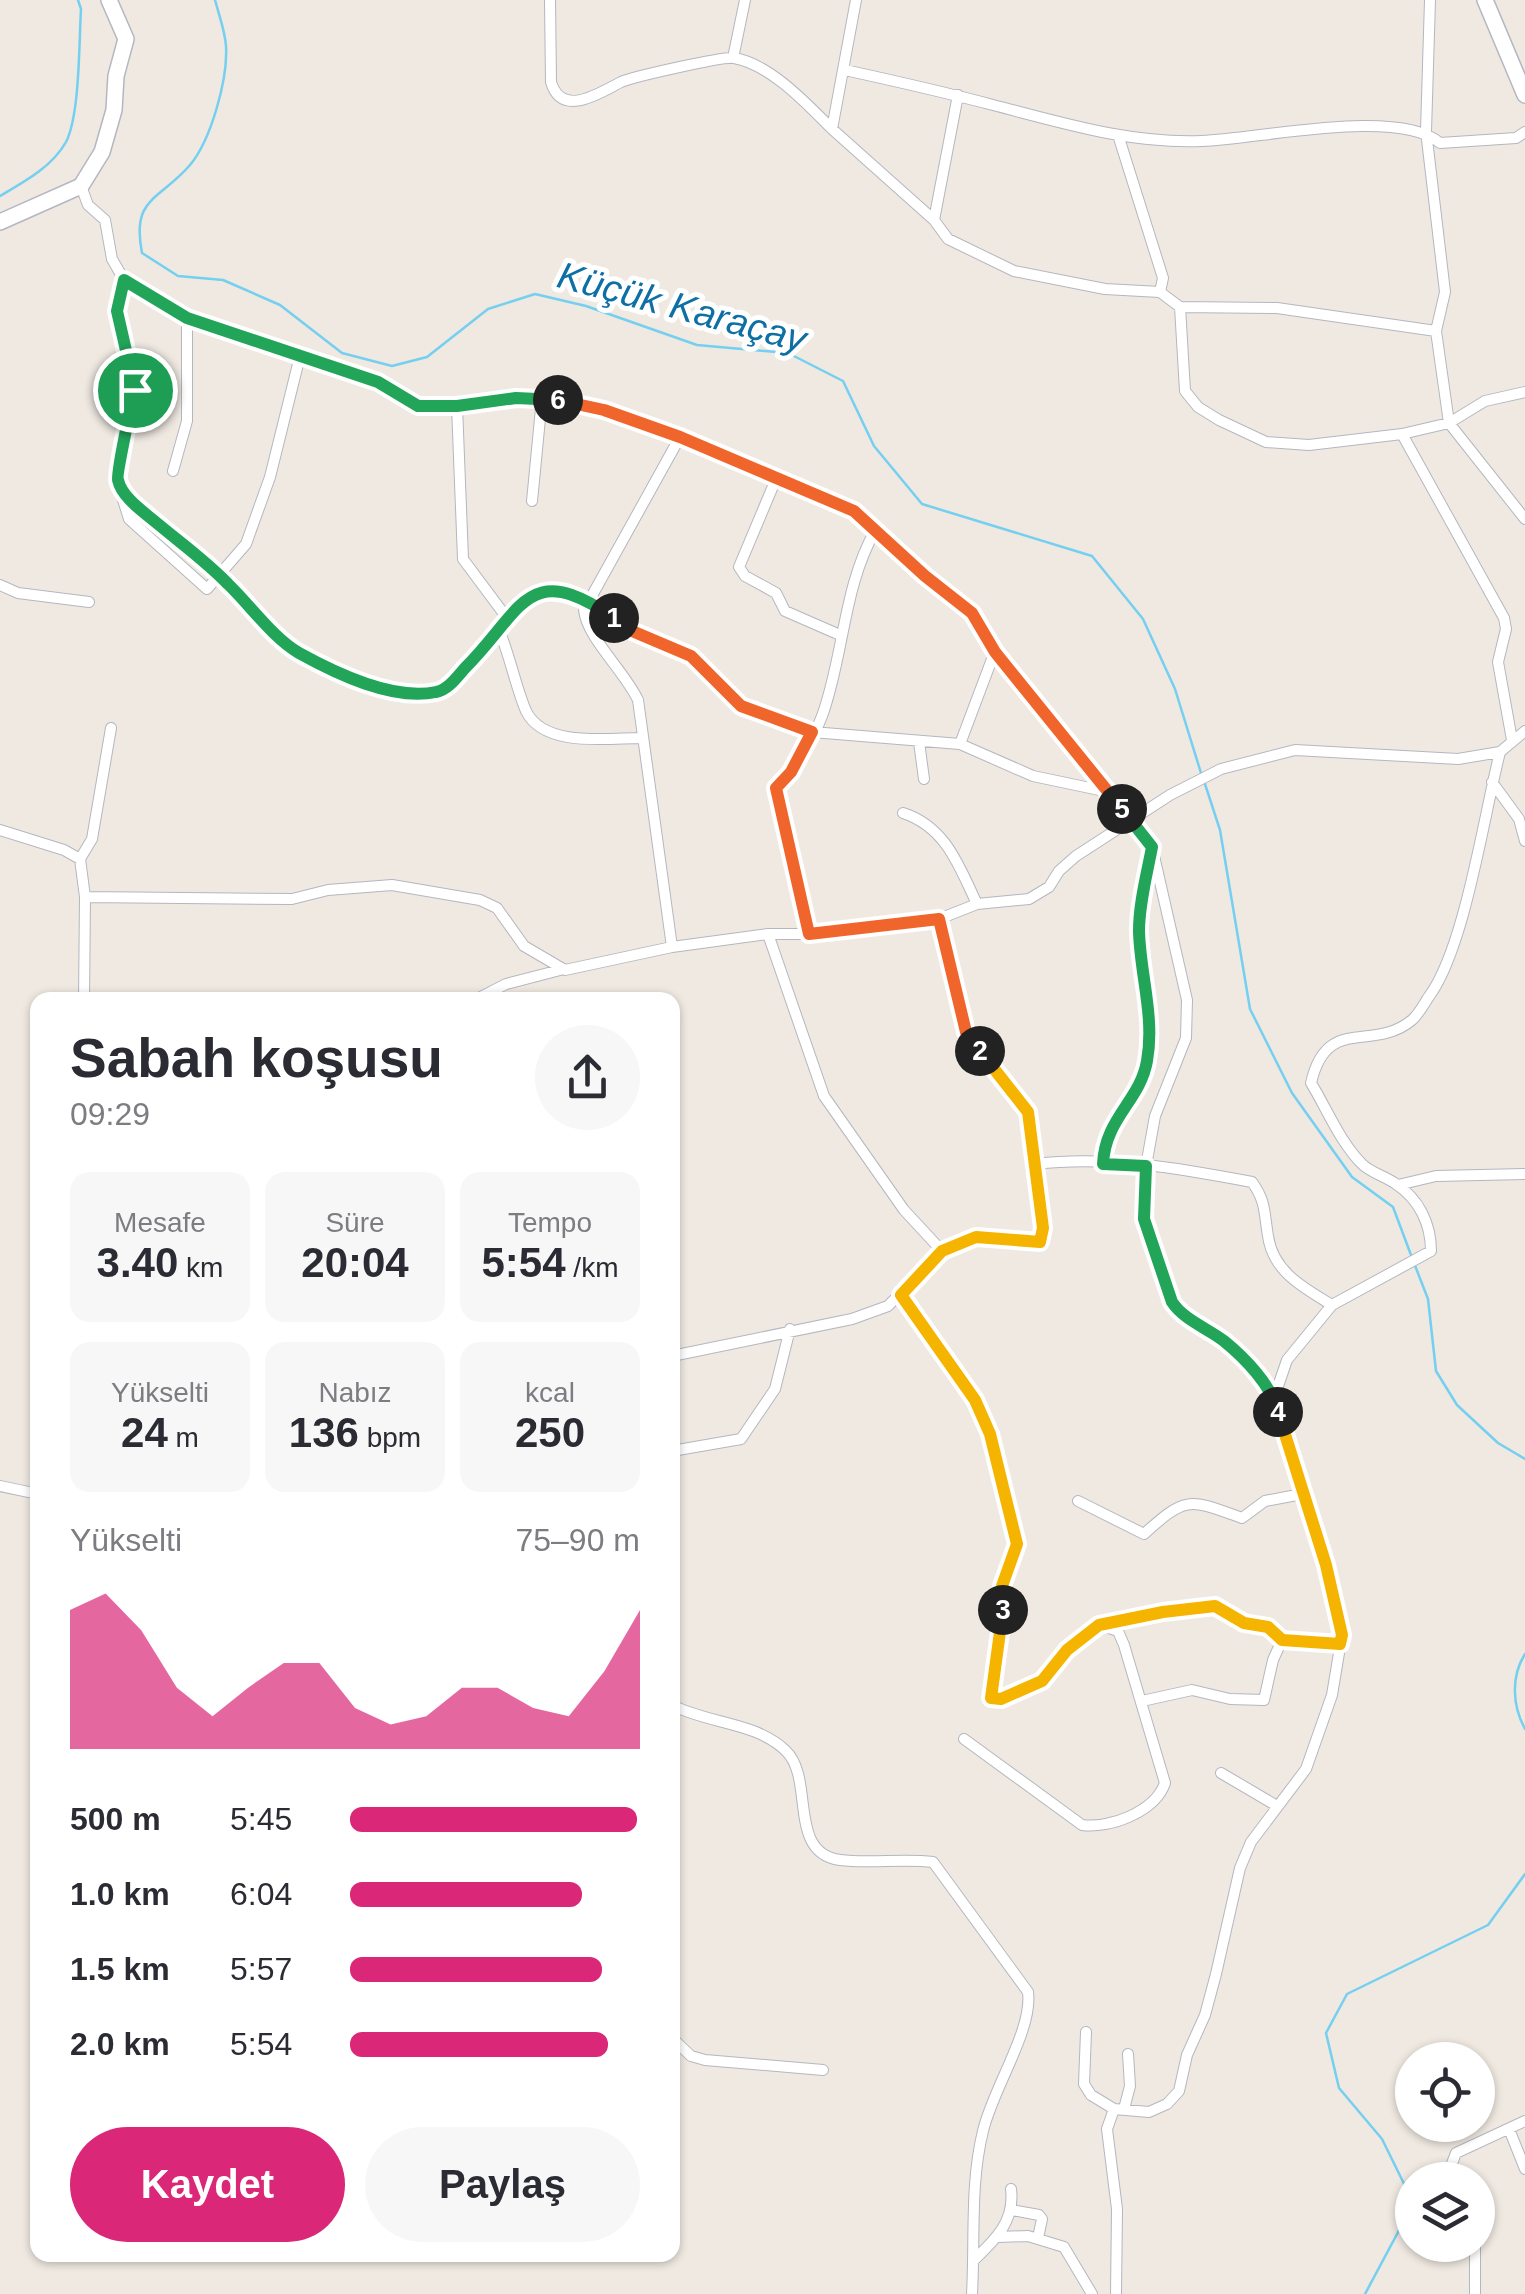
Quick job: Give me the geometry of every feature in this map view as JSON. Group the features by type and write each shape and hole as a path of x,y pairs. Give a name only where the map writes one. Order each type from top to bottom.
{"street":[{"path":"109,0 126,39 106,138 82,186 88,205 105,220 112,259 124,280 187,318 378,382 418,406 542,398 604,410 680,437 854,511 972,613 995,652 1152,847 1186,1000 1186,1038 1155,1116 1146,1166 1144,1219 1178,1311 1226,1342 1274,1395 1326,1565 1342,1635 1332,1695 1306,1769 1251,1842 1240,1868 1209,2001 1187,2055 1179,2090 1167,2104 1149,2112 1119,2109 1091,2095 1084,2084 1086,2032"},
{"path":"550,0 551,82 554,92 563,98 582,102 622,82 733,58 790,87 934,220 948,238 1014,271 1106,289 1160,292 1180,307 1277,308 1436,331"},
{"path":"733,58 745,0"},
{"path":"832,129 856,0"},
{"path":"1430,0 1426,131 1444,292 1436,331 1449,423 1525,519"},
{"path":"1485,0 1525,95"},
{"path":"845,70 1119,138 1198,142 1288,130 1399,127 1426,131 1440,143 1516,138 1525,132"},
{"path":"934,220 958,95"},
{"path":"1119,138 1163,278 1160,292"},
{"path":"0,222 50,196 82,186"},
{"path":"124,280 117,311 135,390 130,426 116,470 118,483 129,519 207,589 246,544 261,504 300,356"},
{"path":"1180,307 1184,391 1219,420 1266,442 1324,444 1402,434 1449,423 1485,401 1525,392"},
{"path":"173,470 187,421 187,318"},
{"path":"532,501 542,398"},
{"path":"457,406 463,560 507,618"},
{"path":"1402,434 1504,618 1506,628 1498,662 1512,740"},
{"path":"672,947 638,700 626,674 586,629 584,610 680,437"},
{"path":"776,479 739,567 745,576 776,593 786,611 840,635"},
{"path":"118,483 134,504 219,575 296,652 360,680 410,696 442,692 507,618 534,594 557,588 590,601 632,631 691,656 741,706 812,732 960,744 1033,776 1109,792"},
{"path":"809,934 776,788 791,772 821,719 840,635 876,529"},
{"path":"0,585 18,593 89,602"},
{"path":"499,630 526,711 535,723 564,737 642,738"},
{"path":"960,744 995,652"},
{"path":"84,992 85,897 80,859 92,839 111,728"},
{"path":"1274,1395 1287,1360 1332,1305 1431,1251 1428,1223 1398,1184 1364,1166 1311,1083 1316,1060 1328,1045 1411,1021 1434,990 1453,947 1500,752 1525,731"},
{"path":"919,742 924,779"},
{"path":"490,992 560,970 672,947 939,919 977,904 1030,899 1049,887 1076,856 1170,796 1221,768 1296,750 1458,759 1500,752"},
{"path":"1492,782 1518,819 1525,841"},
{"path":"903,813 916,817 944,839 977,904"},
{"path":"0,830 64,850 80,859"},
{"path":"1103,1164 1110,1127 1144,1075 1148,1055 1149,1016 1139,928 1152,847"},
{"path":"85,897 275,899 392,885 480,900 496,908 524,946 560,970"},
{"path":"680,1354 852,1319 888,1306 942,1251 976,1237 1040,1242 1043,1228 1034,1184 1036,1164 1029,1140 1028,1112 966,1032 939,919"},
{"path":"768,934 824,1096 904,1210 942,1251"},
{"path":"1036,1164 1146,1166 1252,1182 1265,1201 1268,1238 1276,1262 1298,1285 1332,1305"},
{"path":"1398,1184 1436,1176 1525,1174"},
{"path":"901,1295 975,1400 990,1434 1014,1525 1017,1544 1002,1586 1004,1628 991,1698 1001,1699 1042,1681 1067,1650 1099,1625 1215,1606 1244,1623 1268,1627 1282,1640 1340,1644"},
{"path":"680,1450 741,1439 775,1389 790,1329"},
{"path":"0,1486 30,1492"},
{"path":"1078,1501 1144,1534 1184,1503 1200,1502 1242,1518 1265,1500 1302,1494"},
{"path":"964,1739 1052,1801 1073,1821 1094,1827 1119,1822 1157,1796 1164,1783 1142,1701 1118,1631 1099,1625"},
{"path":"1142,1701 1192,1690 1230,1699 1264,1700 1282,1640"},
{"path":"680,1709 754,1731 790,1753 800,1780 812,1843 822,1854 840,1860 904,1858 933,1862 1028,1992 1031,2012 1000,2078 976,2167 972,2294"},
{"path":"1221,1773 1276,1806"},
{"path":"680,2046 691,2056 705,2060 824,2070"},
{"path":"1116,2294 1117,2209 1106,2128 1130,2086 1128,2054"},
{"path":"1452,2162 1456,2152 1525,2121"},
{"path":"1510,2129 1525,2169"},
{"path":"974,2260 998,2237 1012,2210 1011,2189"},
{"path":"1012,2210 1039,2215 1042,2219 1038,2238"},
{"path":"998,2237 1038,2238 1064,2248 1092,2294"},
{"path":"1474,2294 1475,2262"}],"waterway":[{"path":"0,196 45,166 60,151 71,130 78,77 78,0"},
{"name":"Küçük Karaçay","path":"215,0 226,46 217,109 198,154 144,210 140,221 142,253 178,276 223,280 280,305 342,353 392,366 427,357 488,309 535,294 586,306 697,345 788,353 843,381 874,446 922,504 1092,556 1143,619 1175,689 1201,773"},
{"name":"Küçük Karaçay","path":"1204,781 1220,830 1250,1009 1292,1093 1352,1177 1393,1207 1411,1255"},
{"name":"Küçük Karaçay","path":"1414,1263 1428,1299 1436,1371 1457,1405 1498,1443 1525,1459"},
{"name":"Küçük Karaçay","path":"1525,1654 1517,1672 1515,1691 1525,1729"},
{"name":"Küçük Karaçay","path":"1395,2165 1382,2139 1339,2088 1326,2033 1347,1994 1488,1925 1525,1874"},
{"name":"Küçük Karaçay","path":"1365,2294 1395,2238"}],"route":[{"path":"124,280 147,298 187,318 378,382 418,406 542,398 604,410 680,437 854,511 972,613 995,652 1152,847 1139,928 1149,1016 1148,1055 1144,1075 1110,1127 1103,1164 1146,1166 1144,1219 1172,1302 1178,1311 1226,1342 1274,1395 1288,1452 1326,1565 1342,1635 1340,1644 1282,1640 1268,1627 1244,1623 1215,1606 1163,1612 1099,1625 1067,1650 1042,1681 1001,1699 991,1698 1004,1628 1002,1586 1017,1544 1014,1525 990,1434 975,1400 901,1295 942,1251 976,1237 1040,1242 1043,1228 1034,1184 1036,1164 1029,1140 1028,1112 966,1032 939,919 809,934 776,788 791,772 812,732 741,706 691,656 632,631 590,601 557,588 534,594 507,618 490,643 442,692 410,696 360,680 296,652 219,575 134,504 118,483 116,470 130,426 135,390 117,311 124,280"}]}
